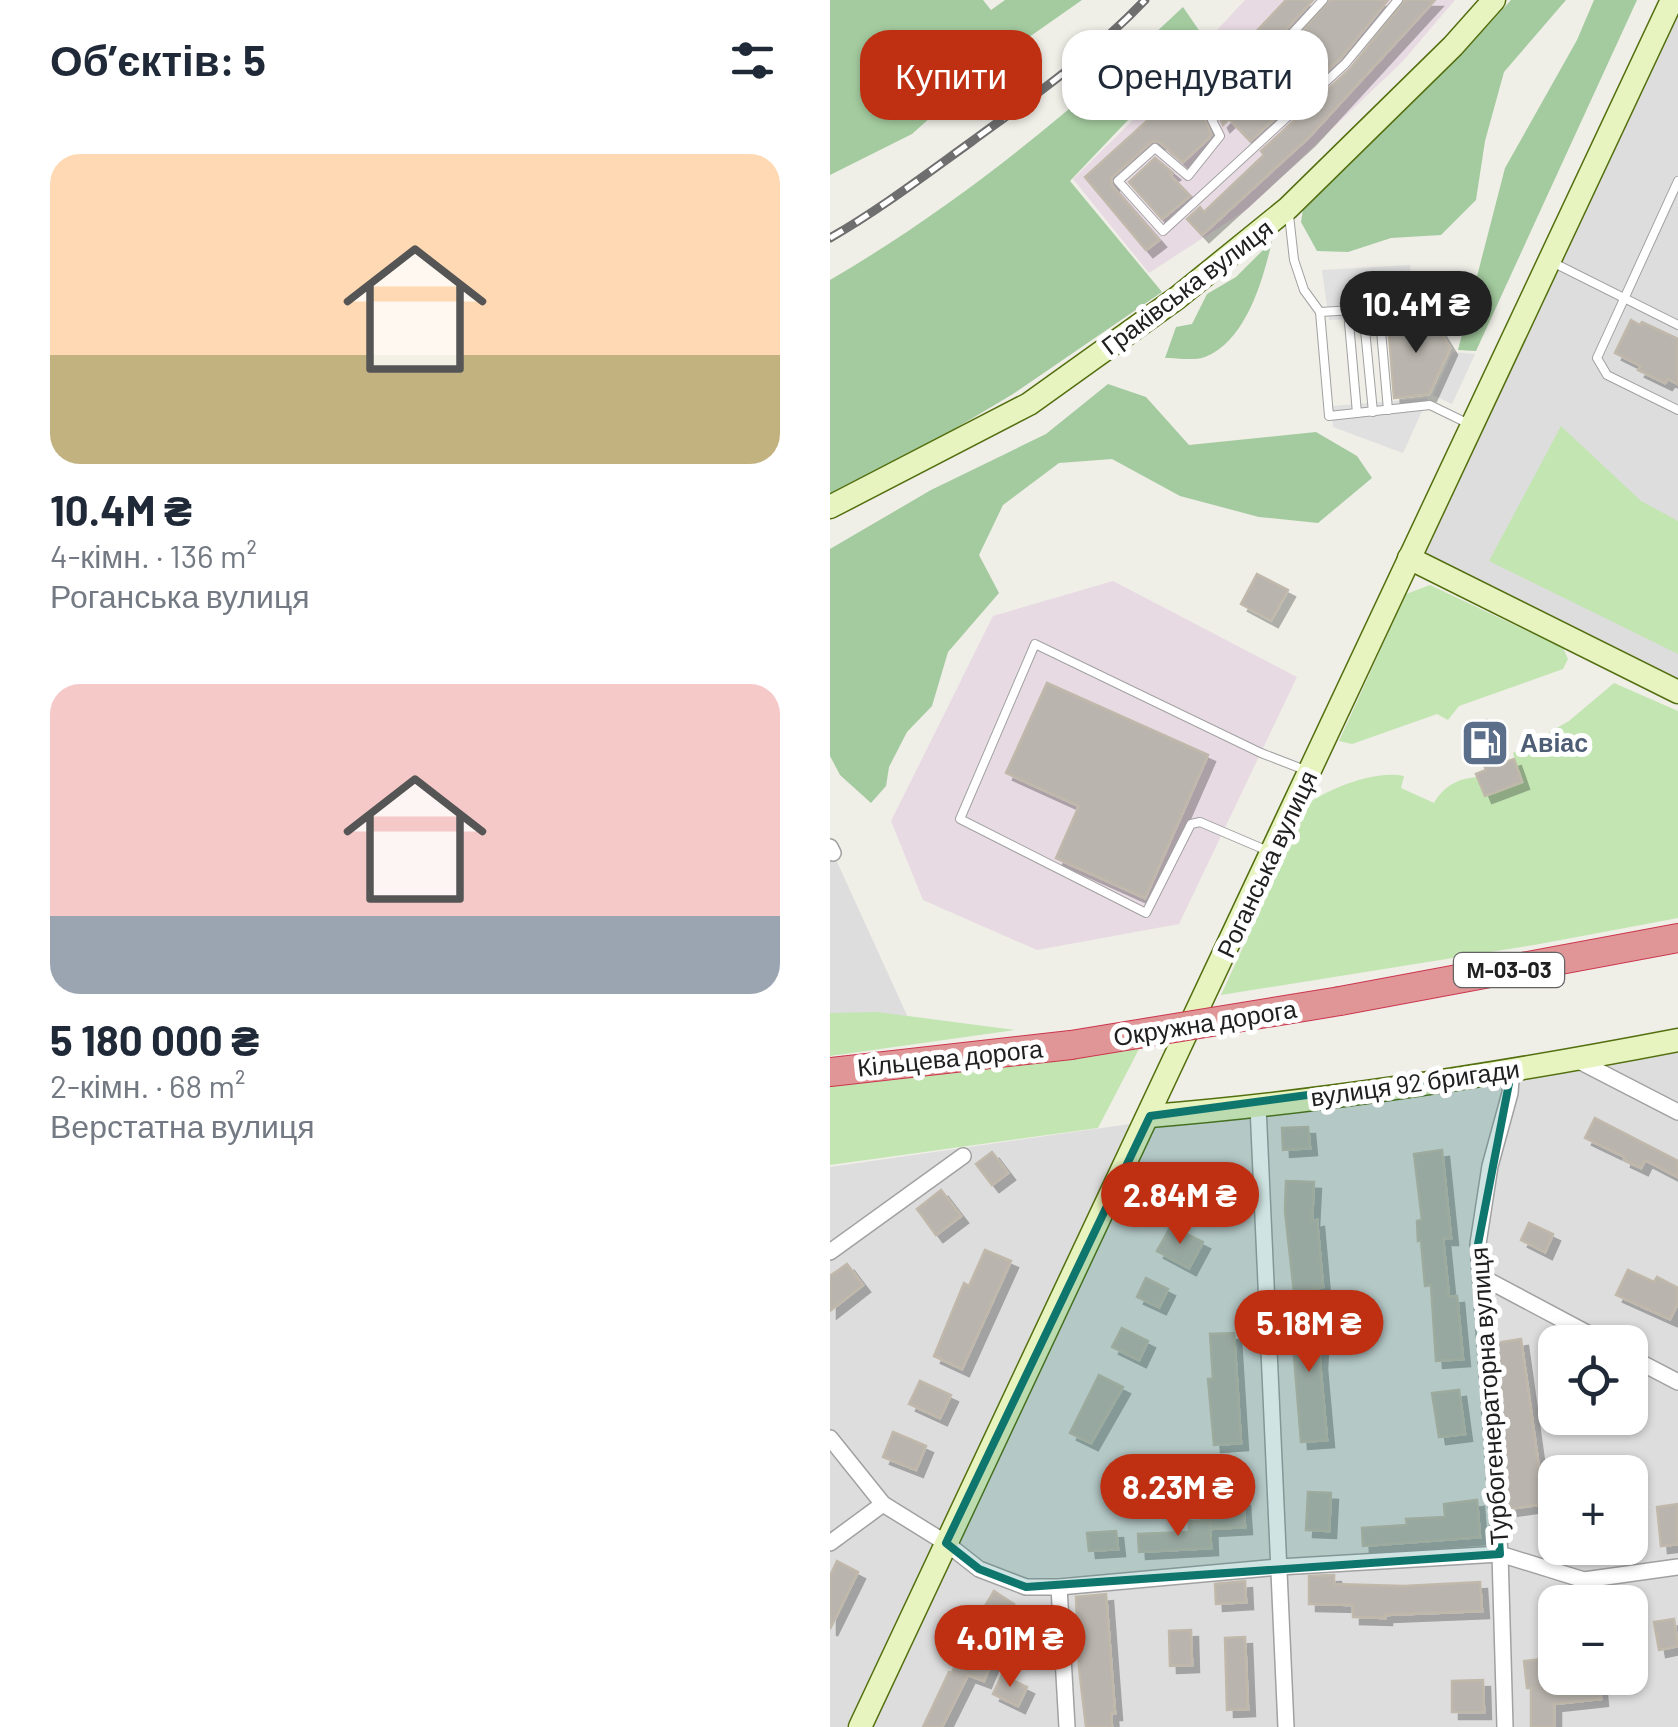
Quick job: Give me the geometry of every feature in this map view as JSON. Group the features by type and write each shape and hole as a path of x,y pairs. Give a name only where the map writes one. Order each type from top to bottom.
{"highway":[{"name":"Окружна дорога","path":"1071,1045 1340,1001 1678,938"},
{"name":"Кільцева дорога","path":"830,1072 1071,1045"}],"main road":[{"name":"Граківська вулиця","path":"830,507 1029,404 1177,298 1288,208 1453,46 1494,0"},
{"name":"Роганська вулиця","path":"860,1727 1672,0"},
{"path":"1409,558 1678,692"},
{"name":"вулиця 92 бригади","path":"1150,1116 1258,1106 1577,1060 1678,1040"}],"street":[{"path":"1577,1060 1678,1112"},
{"name":"Турбогенераторна вулиця","path":"1505,1727 1500,1554 1478,1244 1512,1068"},
{"path":"1258,1106 1286,1727"},
{"path":"830,1252 962,1156"},
{"path":"1480,1276 1572,1325"},
{"path":"1648,1366 1678,1382"},
{"path":"830,1438 883,1504 946,1543 978,1569 1026,1587 1500,1554 1584,1580 1678,1567"},
{"path":"830,1543 883,1504"},
{"path":"1059,1587 1067,1727"}],"lane":[{"path":"1322,0 1212,120 1220,136 1188,176 1154,148 1118,181 1163,231 1345,64 1398,0"},
{"path":"1678,181 1597,358 1607,375 1678,410"},
{"path":"1288,208 1294,260 1304,290 1320,312 1329,416 1430,405 1472,425"},
{"path":"1548,260 1678,324"},
{"path":"1320,312 1420,306"},
{"path":"1379,308 1388,410"},
{"path":"1348,310 1358,414"},
{"path":"1363,310 1372,412"},
{"path":"1272,853 1200,822 1192,824 1146,913 960,819 1035,644 1310,772"}],"highlighted area":[{"path":"1512,1068 1478,1244 1500,1554 1026,1587 979,1569 946,1543 1150,1116"}],"shaded area":[{"path":"1245,0 1455,0 1402,62 1249,208 1149,273 1073,179 1133,120 1328,120 1328,30 1217,30"},
{"path":"1678,0 1678,691 1409,558"},
{"path":"1410,265 1415,316 1329,320 1322,270"},
{"path":"1453,352 1475,354 1452,404 1433,395"},
{"path":"1428,398 1403,453 1333,427 1332,406"},
{"path":"1113,581 1297,677 1179,924 1037,950 923,900 891,821 993,616"},
{"path":"830,847 833,853 910,1022 830,1027"},
{"path":"1678,1040 1678,1727 830,1727 830,1167 1577,1060"}],"green space":[{"path":"830,0 983,0 991,10 1005,0 1082,0 1039,30 860,30 860,120 928,120 912,134 830,175"},
{"path":"1511,0 1566,0 1504,72 1485,141 1476,200 1441,235 1391,238 1348,252 1317,251 1301,222 1303,209 1460,56"},
{"path":"1594,0 1637,0 1476,351 1458,350 1505,168 1577,40"},
{"path":"1183,7 1199,30 1158,30"},
{"path":"1062,114 1062,120 1128,120 1070,181 1162,292 1013,394 909,456 830,496 830,280 925,220"},
{"path":"1272,241 1258,291 1232,338 1205,357 1165,358 1176,327 1192,324 1207,294 1236,277"},
{"path":"1108,384 1146,397 1189,445 1316,432 1357,456 1372,478 1318,523 1259,517 1180,496 1112,459 1059,463 1003,505 979,555 999,593 948,652 932,706 907,732 889,767 886,786 871,803 840,775 830,756 830,549 931,490 1046,434"},
{"path":"1561,426 1641,501 1678,521 1678,654 1489,561"},
{"path":"1430,585 1563,648 1568,659 1563,669 1459,706 1448,720 1437,714 1352,744 1339,741 1406,594"},
{"path":"1614,683 1678,711 1678,918 1221,995 1310,802 1343,786 1380,775 1404,776 1401,788 1434,803 1442,792 1462,780 1485,777 1521,782 1513,753 1569,721"},
{"path":"877,1012 1015,1030 830,1056 830,1013"},
{"path":"1139,1049 1098,1128 830,1165 830,1084"}],"building":[{"path":"1286,0 1313,0 1285,30 1258,30"},
{"path":"1330,0 1388,0 1328,70 1328,30 1303,30"},
{"path":"1405,0 1435,0 1328,116 1328,89 1350,69"},
{"path":"1148,120 1205,120 1211,135 1183,162 1160,142 1152,141 1111,178 1112,186 1159,240 1146,250 1085,177"},
{"path":"1230,120 1273,120 1250,141"},
{"path":"1295,120 1325,120 1202,235 1187,219 1200,207 1204,212 1264,155 1261,151"},
{"path":"1155,158 1173,173 1170,175 1190,196 1162,219 1129,182"},
{"path":"1433,320 1450,348 1429,394 1394,398 1388,322"},
{"path":"1631,320 1678,339 1678,384 1668,379 1665,383 1638,370 1641,366 1615,353"},
{"path":"1257,574 1288,590 1271,620 1241,604"},
{"path":"1047,683 1208,755 1145,898 1056,858 1079,806 1006,773"},
{"name":"Авіас","path":"1487,720 1503,763 1514,759 1522,782 1485,796 1476,774 1486,770 1469,727"},
{"path":"1595,1118 1678,1161 1678,1177 1645,1160 1641,1168 1585,1138"},
{"path":"1308,1127 1310,1148 1283,1150 1282,1128"},
{"path":"1442,1150 1451,1238 1443,1238 1449,1297 1457,1296 1463,1359 1436,1361 1431,1285 1425,1286 1421,1240 1418,1241 1417,1221 1422,1220 1414,1154"},
{"path":"992,1152 1008,1173 992,1185 976,1164"},
{"path":"1286,1181 1314,1182 1312,1221 1317,1220 1323,1287 1294,1293 1285,1211"},
{"path":"941,1190 961,1216 936,1235 917,1209"},
{"path":"1529,1223 1553,1234 1545,1252 1521,1240"},
{"path":"1171,1226 1203,1242 1189,1268 1157,1251"},
{"path":"985,1250 1011,1261 962,1369 934,1356 964,1283 969,1286"},
{"path":"847,1264 863,1285 830,1311 830,1276"},
{"path":"1628,1270 1654,1282 1657,1277 1678,1288 1678,1303 1670,1319 1616,1295"},
{"path":"1146,1278 1168,1289 1159,1307 1137,1297"},
{"path":"1295,1311 1323,1313 1320,1362 1327,1440 1301,1442 1293,1343"},
{"path":"1122,1328 1148,1341 1139,1360 1112,1347"},
{"path":"1234,1333 1241,1443 1214,1445 1208,1379 1213,1379 1210,1334"},
{"path":"1521,1339 1538,1461 1538,1505 1508,1509 1496,1343"},
{"path":"1099,1375 1123,1387 1091,1443 1070,1433"},
{"path":"920,1381 951,1395 940,1418 909,1404"},
{"path":"1459,1390 1465,1434 1439,1437 1432,1393"},
{"path":"893,1432 926,1446 916,1470 883,1457"},
{"path":"1308,1492 1331,1493 1329,1531 1306,1530"},
{"path":"1243,1499 1245,1527 1211,1529 1209,1501"},
{"path":"1477,1500 1480,1537 1363,1546 1362,1528 1407,1525 1406,1519 1445,1517 1444,1504"},
{"path":"1678,1504 1678,1544 1661,1546 1657,1507"},
{"path":"1210,1520 1211,1548 1139,1552 1138,1534 1189,1532 1189,1521"},
{"path":"1116,1531 1118,1549 1089,1551 1087,1533"},
{"path":"837,1561 858,1572 830,1629 830,1576"},
{"path":"1334,1575 1334,1584 1480,1582 1482,1611 1353,1617 1353,1605 1309,1604 1309,1576"},
{"path":"1245,1581 1246,1602 1216,1604 1215,1584"},
{"path":"994,1591 1014,1604 1006,1616 1021,1626 1012,1640 1003,1635 984,1681 968,1675 942,1727 923,1727 967,1636"},
{"path":"1106,1594 1115,1713 1111,1713 1112,1727 1086,1727 1076,1597"},
{"path":"1674,1619 1678,1646 1659,1650 1654,1622"},
{"path":"1191,1630 1192,1665 1170,1666 1169,1631"},
{"path":"1245,1637 1248,1709 1227,1710 1225,1638"},
{"path":"1538,1660 1538,1695 1601,1695 1601,1699 1554,1704 1554,1727 1531,1727 1531,1688 1527,1688 1524,1661"},
{"path":"1002,1675 1027,1687 1018,1706 993,1694"},
{"path":"1483,1680 1484,1712 1452,1712 1452,1681"}],"railway":[{"path":"830,238 902,192 1039,92 1105,39 1145,0"}],"place":[{"name":"Авіас","path":"1485,743"}]}
